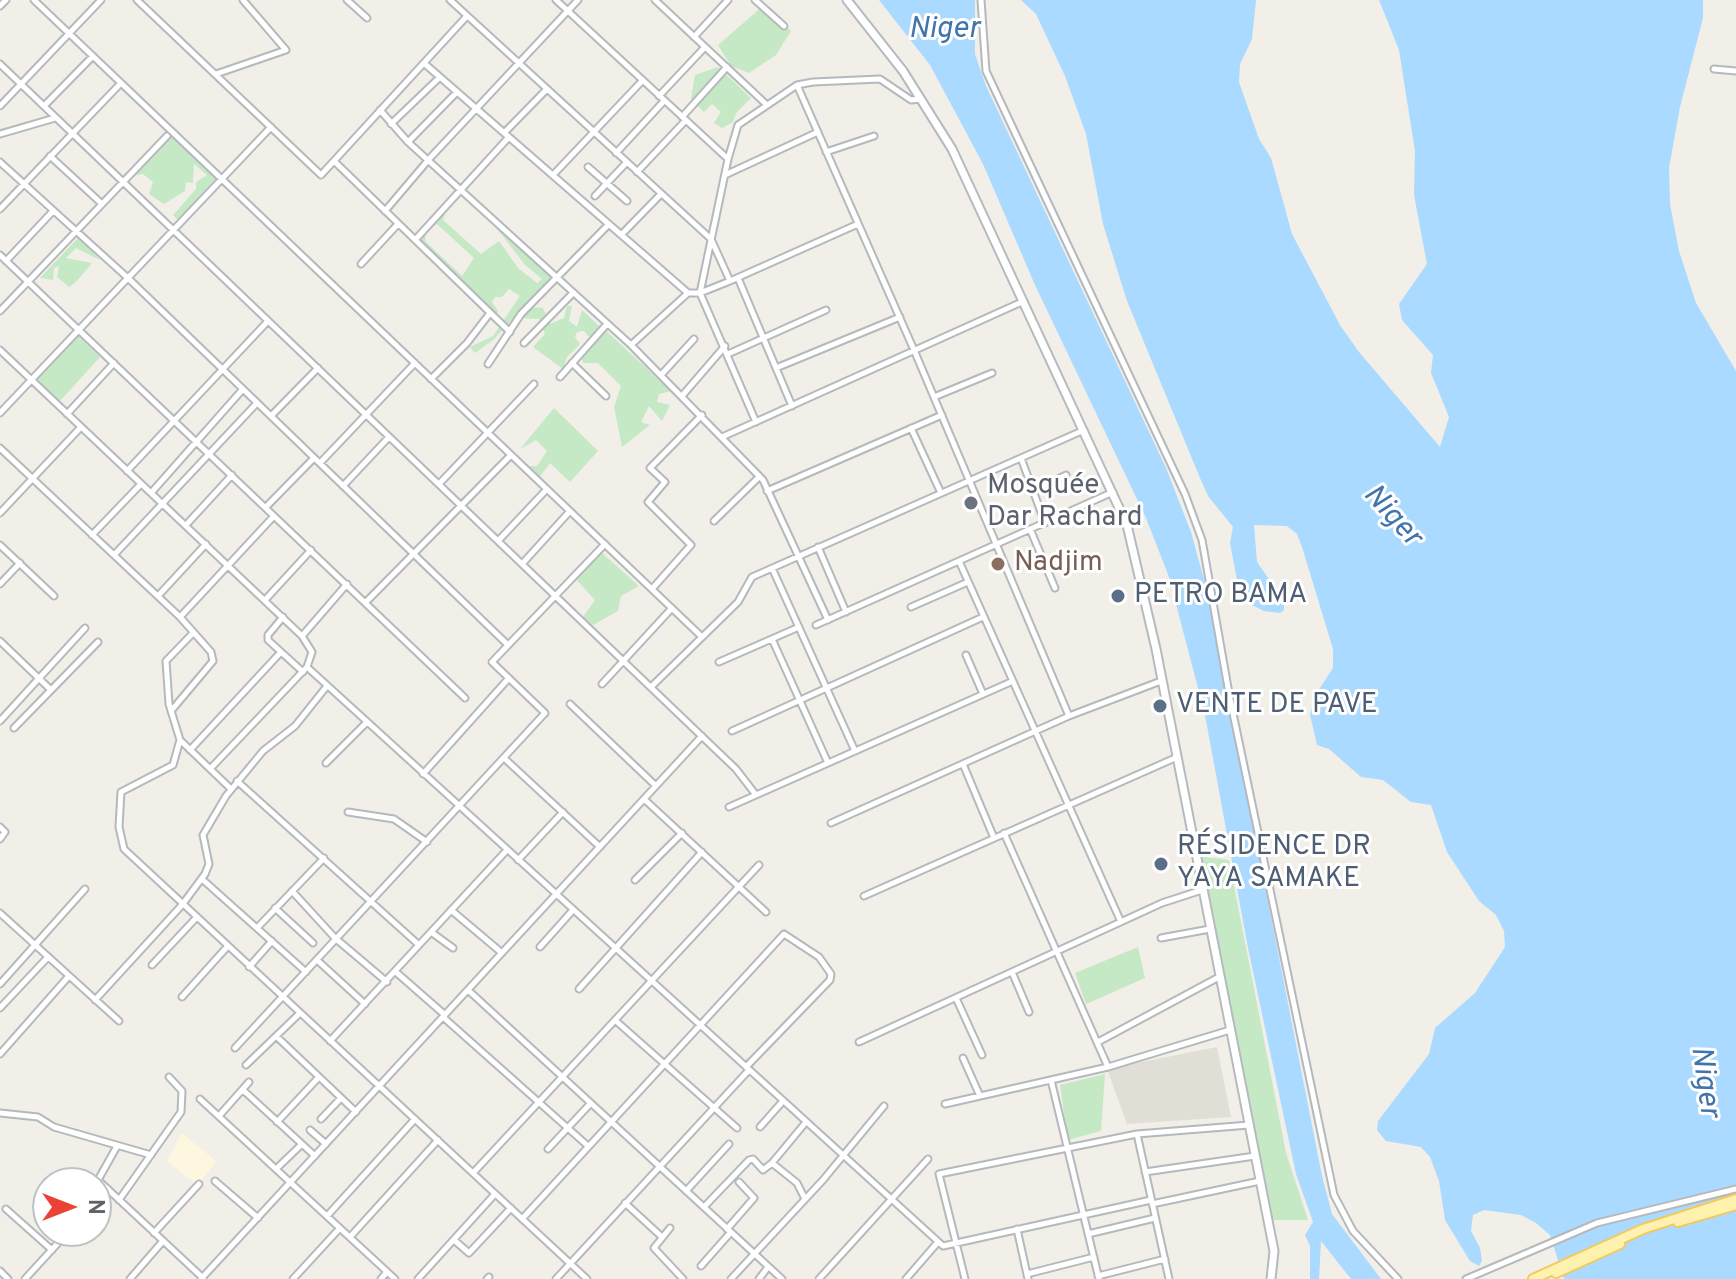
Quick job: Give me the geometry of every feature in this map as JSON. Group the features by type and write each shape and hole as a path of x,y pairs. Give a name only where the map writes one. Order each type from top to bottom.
{"main road":[{"path":"847,0 922,99 952,149 1025,300 1129,532 1274,1251 1271,1279"},
{"path":"1533,1279 1643,1229 1736,1202"},
{"path":"1545,1279 1647,1233 1736,1202"}],"street":[{"path":"0,6 6,0"},
{"path":"34,0 701,636"},
{"path":"0,106 101,0"},
{"path":"137,0 321,175 467,16"},
{"path":"216,74 286,50 243,0"},
{"path":"347,0 367,18"},
{"path":"451,1 460,0"},
{"path":"556,0 728,159"},
{"path":"385,211 430,158 578,0"},
{"path":"655,0 767,105"},
{"path":"694,37 728,0"},
{"path":"755,0 784,26"},
{"path":"981,0 986,71 1185,494 1202,540 1230,699 1334,1195 1353,1231 1398,1279"},
{"path":"451,1 711,239 730,281"},
{"path":"616,153 705,47"},
{"path":"44,106 93,56"},
{"path":"0,64 702,736 756,795"},
{"path":"425,64 688,293 700,293 738,278 858,224"},
{"path":"637,172 727,67"},
{"path":"1714,69 1736,71"},
{"path":"391,124 440,77"},
{"path":"756,422 700,293 724,175 738,125 797,85 837,79 880,79 911,100 922,99"},
{"path":"553,175 642,81"},
{"path":"0,209 121,83"},
{"path":"797,85 900,317 1069,716"},
{"path":"415,240 547,89"},
{"path":"408,142 457,92"},
{"path":"380,110 408,142 430,158 631,345 759,477 828,620"},
{"path":"0,134 56,118"},
{"path":"0,413 271,127"},
{"path":"724,175 818,132"},
{"path":"0,311 167,136"},
{"path":"826,152 874,136"},
{"path":"50,156 102,204"},
{"path":"334,161 510,332"},
{"path":"0,162 129,279 508,645"},
{"path":"595,196 627,162"},
{"path":"588,167 627,201"},
{"path":"621,235 661,194"},
{"path":"6,261 53,211"},
{"path":"361,264 398,224"},
{"path":"488,364 556,276 609,224"},
{"path":"0,255 465,698"},
{"path":"738,278 792,406"},
{"path":"524,343 573,293"},
{"path":"631,345 688,293"},
{"path":"722,437 1025,300"},
{"path":"728,354 826,310"},
{"path":"431,379 467,343 490,313"},
{"path":"776,368 900,317"},
{"path":"127,471 268,321"},
{"path":"560,377 607,324"},
{"path":"661,375 694,339"},
{"path":"682,396 725,346"},
{"path":"0,350 283,617 302,636 312,652 305,670 210,769"},
{"path":"67,414 114,363"},
{"path":"320,463 415,363"},
{"path":"572,363 606,396"},
{"path":"271,416 318,368"},
{"path":"934,397 992,373"},
{"path":"439,484 534,384"},
{"path":"150,493 243,389"},
{"path":"114,555 257,403"},
{"path":"652,589 691,545 648,502 665,482 650,468 702,415"},
{"path":"767,491 942,415"},
{"path":"0,513 81,427"},
{"path":"911,428 941,493"},
{"path":"650,687 738,602 752,577 1085,430"},
{"path":"343,486 389,437"},
{"path":"0,448 180,617 211,652 213,661 171,711"},
{"path":"366,603 511,455"},
{"path":"266,507 314,458"},
{"path":"1021,458 1045,523"},
{"path":"186,525 232,475"},
{"path":"1033,491 1066,475"},
{"path":"714,521 759,477"},
{"path":"92,535 141,484"},
{"path":"498,541 547,489"},
{"path":"816,625 1113,492"},
{"path":"522,564 570,511"},
{"path":"180,617 275,516"},
{"path":"1030,529 1055,588"},
{"path":"157,597 206,544"},
{"path":"235,1048 545,713 492,662 605,544"},
{"path":"0,545 54,596"},
{"path":"818,547 846,612"},
{"path":"265,600 311,550"},
{"path":"959,561 1121,922"},
{"path":"0,584 20,563"},
{"path":"772,568 855,751"},
{"path":"911,607 968,582"},
{"path":"302,636 347,584"},
{"path":"602,684 672,608"},
{"path":"283,617 268,637 281,652 327,686 943,1246 1083,1213 1260,1181"},
{"path":"732,731 983,617"},
{"path":"719,662 799,627"},
{"path":"0,721 85,628"},
{"path":"193,633 166,661 171,711 180,740 231,789"},
{"path":"772,639 828,763"},
{"path":"0,641 51,690"},
{"path":"14,728 98,642"},
{"path":"190,750 281,652"},
{"path":"966,655 983,694"},
{"path":"423,774 509,678"},
{"path":"729,807 1013,681"},
{"path":"831,823 1069,716 1161,681"},
{"path":"95,1000 202,879 209,864 203,835 231,789 263,751 295,726 327,686"},
{"path":"570,704 656,786"},
{"path":"326,763 367,722"},
{"path":"112,1193 203,1279 702,736"},
{"path":"180,740 173,765 124,789 119,802 124,849 587,1279"},
{"path":"504,758 600,847"},
{"path":"864,896 1067,803 1175,758"},
{"path":"963,764 994,838"},
{"path":"237,781 419,945"},
{"path":"644,799 766,912"},
{"path":"348,812 394,819 427,842"},
{"path":"518,860 563,812"},
{"path":"0,827 5,832 0,839"},
{"path":"635,880 682,833"},
{"path":"1004,833 1108,1067"},
{"path":"330,1041 397,973 507,850"},
{"path":"579,989 702,852"},
{"path":"257,928 324,858"},
{"path":"473,1173 541,1104 759,865"},
{"path":"202,879 306,972"},
{"path":"0,984 85,889"},
{"path":"859,1042 1121,922 1202,890"},
{"path":"292,891 335,938 387,982"},
{"path":"275,908 313,943"},
{"path":"451,910 502,953"},
{"path":"540,947 573,910"},
{"path":"0,913 119,1021"},
{"path":"152,965 196,918"},
{"path":"1161,938 1210,929"},
{"path":"431,932 453,948"},
{"path":"522,1219 784,934 819,957 831,974 830,980 556,1279"},
{"path":"249,967 272,941"},
{"path":"182,997 228,947"},
{"path":"0,1006 48,957"},
{"path":"317,960 365,1004"},
{"path":"1012,972 1029,1012"},
{"path":"397,973 588,1146"},
{"path":"0,1054 69,976"},
{"path":"1098,1042 1219,977"},
{"path":"468,990 782,1279"},
{"path":"956,998 982,1055"},
{"path":"246,1065 300,1013"},
{"path":"616,1021 737,1128"},
{"path":"945,1104 1108,1067 1230,1030"},
{"path":"276,1036 356,1112"},
{"path":"963,1058 980,1096"},
{"path":"119,1200 181,1112 182,1091 169,1077"},
{"path":"277,1122 319,1077"},
{"path":"1051,1080 1099,1277 1165,1259"},
{"path":"219,1116 249,1082"},
{"path":"243,1090 315,1156"},
{"path":"321,1119 341,1098"},
{"path":"200,1099 395,1279"},
{"path":"760,1127 783,1101"},
{"path":"548,1149 590,1104"},
{"path":"731,1279 805,1199 884,1106"},
{"path":"0,1113 38,1117 54,1127 116,1148 151,1155"},
{"path":"327,1216 415,1119"},
{"path":"704,1207 749,1160 764,1170 806,1122"},
{"path":"965,1279 939,1174 1137,1134 1250,1125"},
{"path":"310,1130 326,1144"},
{"path":"1137,1134 1169,1279"},
{"path":"350,1237 438,1140"},
{"path":"686,1191 729,1144"},
{"path":"276,1169 301,1145"},
{"path":"105,1167 116,1148"},
{"path":"1145,1172 1255,1156"},
{"path":"819,1279 928,1159"},
{"path":"772,1163 797,1183 805,1199"},
{"path":"215,1181 258,1218"},
{"path":"701,1266 754,1198 739,1182"},
{"path":"154,1233 199,1184"},
{"path":"1466,1279 1597,1223 1736,1189"},
{"path":"418,1279 495,1194"},
{"path":"625,1203 662,1237"},
{"path":"454,1240 469,1253 511,1208"},
{"path":"6,1209 52,1250"},
{"path":"1088,1234 1155,1218"},
{"path":"293,1279 340,1228"},
{"path":"670,1228 654,1248 655,1253 683,1279"},
{"path":"1017,1229 1027,1276 1094,1257"},
{"path":"130,1279 163,1241"},
{"path":"906,1279 938,1242"},
{"path":"25,1279 55,1247"},
{"path":"759,1279 768,1267"},
{"path":"0,1271 8,1279"},
{"path":"381,1279 387,1272"}],"shaded area":[{"path":"1217,1047 1231,1117 1127,1124 1107,1069"},
{"path":"182,1133 216,1161 198,1185 167,1161"}],"green space":[{"path":"763,6 791,31 776,55 749,73 731,66 718,45"},
{"path":"718,67 751,98 736,113 733,122 722,128 714,123 721,112 712,104 704,112 691,99 695,75"},
{"path":"170,132 217,177 178,220 173,215 196,189 196,182 207,175 194,164 193,183 186,182 185,191 164,204 149,194 153,182 143,174 129,176"},
{"path":"441,207 447,207 443,220 481,254 499,241 518,268 537,283 542,279 525,265 492,222 551,278 493,340 475,353 470,347 493,336 520,296 509,289 502,297 495,297 492,302 498,311 495,320 419,242 420,231 426,233 425,241 462,276 474,258 437,224 428,230 425,227"},
{"path":"79,237 100,260 76,248 66,258 92,263 75,283 69,287 57,277 59,266 54,268 53,280 40,278"},
{"path":"567,306 572,306 569,321 577,327 582,310 599,326 592,340 584,331 577,332 575,337 580,344 567,357 563,369 533,347 545,334 539,319 521,318 531,307 543,308 550,324 564,318"},
{"path":"603,328 671,391 659,394 657,402 670,405 662,421 649,406 641,422 650,425 622,447 614,407 621,386 598,363 583,363 581,354"},
{"path":"78,336 100,357 60,401 37,380"},
{"path":"554,408 598,451 570,482 550,463 538,479 525,466 537,466 547,451 536,440 520,449"},
{"path":"602,553 639,586 621,596 618,611 593,625 583,617 595,600 575,578"},
{"path":"1199,856 1229,860 1286,1153 1308,1220 1272,1220"},
{"path":"1138,947 1145,978 1086,1004 1075,973"},
{"path":"1105,1074 1101,1131 1068,1140 1060,1085"}],"water":[{"name":"Niger","path":"879,0 975,0 975,54 986,86 1166,468 1191,532 1206,587 1332,1214 1381,1279 1351,1279 1321,1241 1319,1279 1310,1279 1310,1246 1305,1235 1313,1222 1296,1174 1248,948 1205,715 1169,577 1146,518 1035,285 983,164 930,65"},
{"path":"1021,0 1256,0 1252,39 1240,64 1239,82 1259,139 1271,158 1292,234 1340,325 1359,352 1440,447 1449,417 1431,373 1433,355 1402,320 1399,304 1427,264 1414,195 1415,151 1399,50 1379,0 1703,0 1703,18 1680,107 1669,168 1670,204 1679,251 1696,303 1736,371 1736,1279 1564,1279 1550,1235 1521,1215 1484,1210 1473,1215 1471,1231 1480,1248 1482,1261 1479,1266 1470,1261 1445,1220 1439,1181 1430,1157 1421,1147 1386,1141 1377,1130 1378,1121 1429,1054 1435,1028 1475,993 1505,947 1504,931 1496,915 1479,901 1447,852 1431,805 1411,802 1383,780 1361,777 1329,749 1317,745 1310,715 1314,697 1333,668 1333,649 1297,534 1287,526 1254,525 1257,562 1284,601 1284,610 1280,613 1264,611 1250,604 1242,597 1237,580 1230,543 1233,527 1208,496 1127,301 1103,224 1086,134 1065,76 1036,14"}],"place":[{"name":"Mosquée Dar Rachard","path":"971,503"},
{"name":"Nadjim","path":"998,564"},
{"name":"PETRO BAMA","path":"1118,596"},
{"name":"VENTE DE PAVE","path":"1160,706"},
{"name":"RÉSIDENCE DR YAYA SAMAKE","path":"1161,864"}]}
